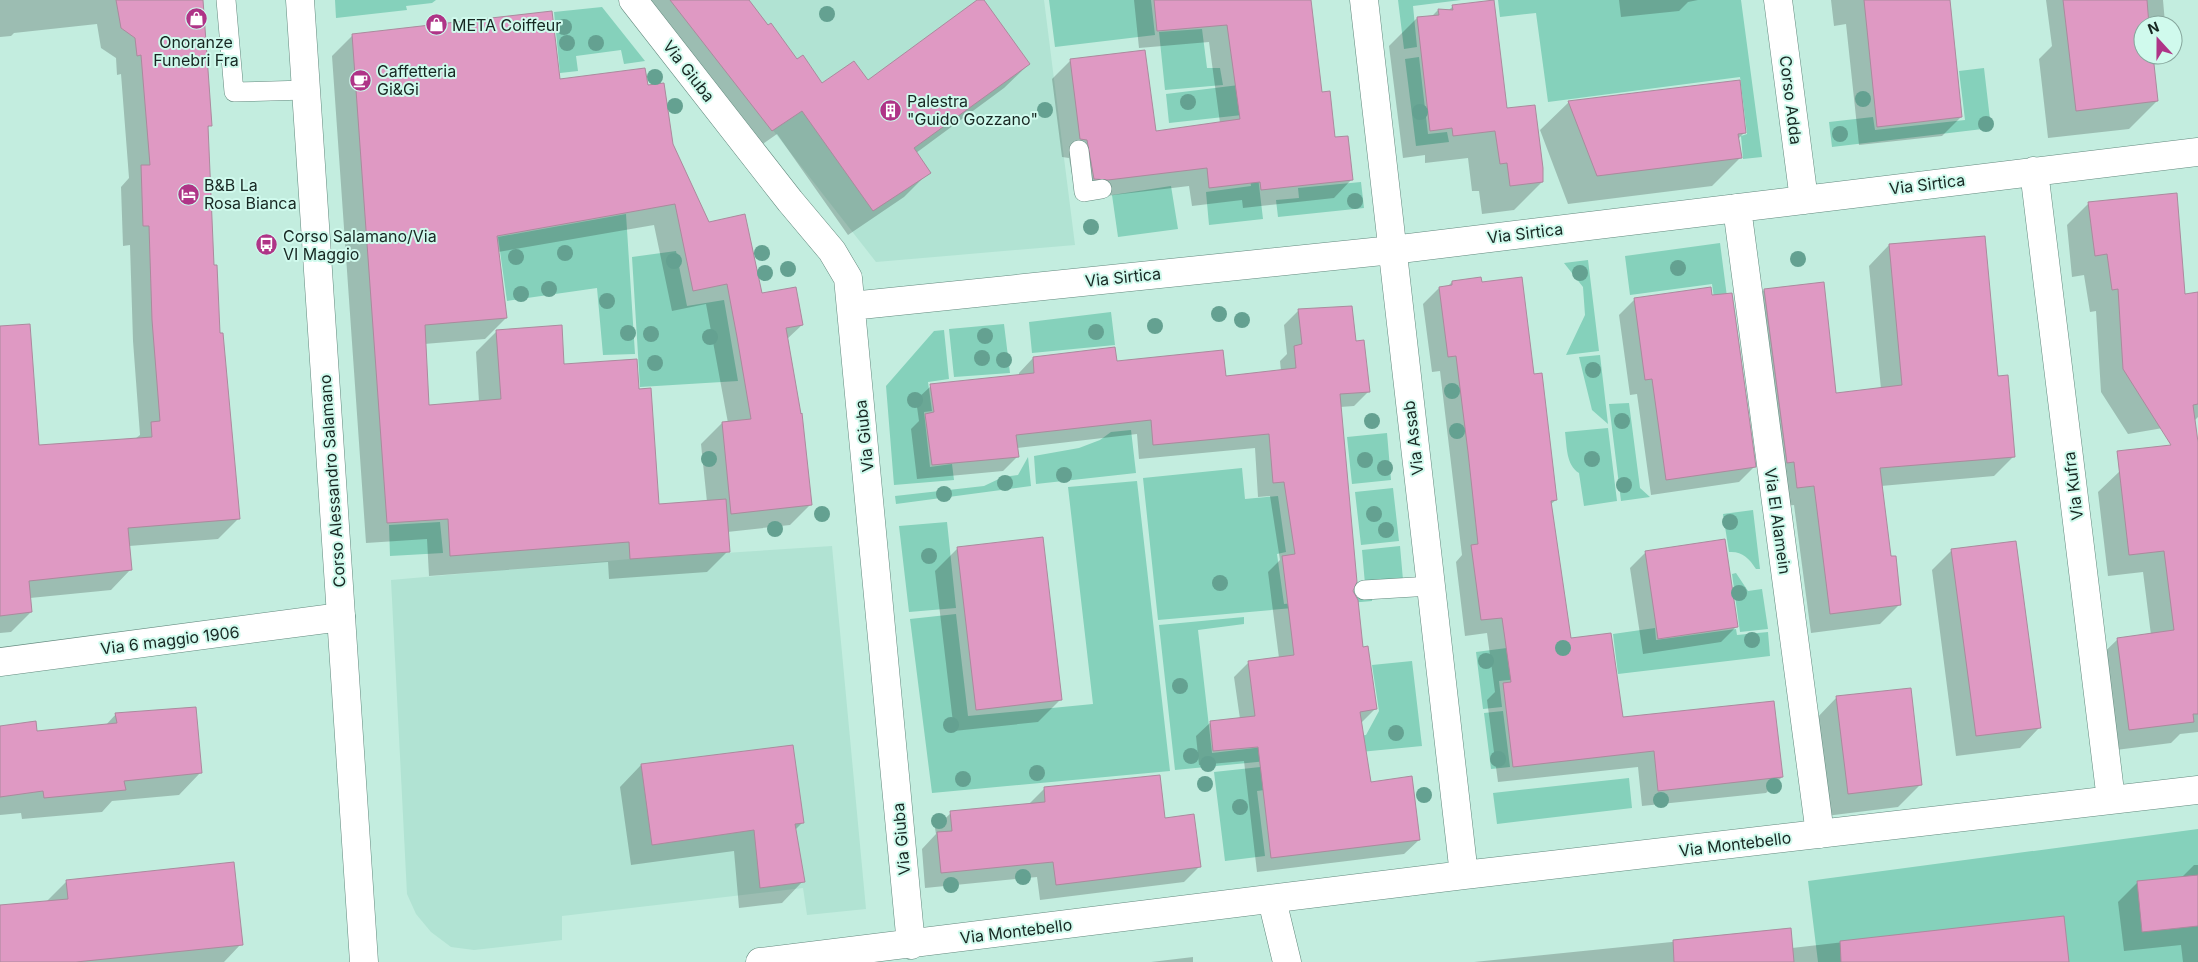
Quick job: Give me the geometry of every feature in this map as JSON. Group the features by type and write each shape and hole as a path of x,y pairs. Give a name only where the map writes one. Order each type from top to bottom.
{"street":[{"name":"Corso Alessandro Salamano","path":"300,0 364,962"},
{"name":"Via Giuba","path":"633,0 790,201 832,251 848,278 911,944"},
{"name":"Via Assab","path":"1364,0 1464,875"},
{"name":"Corso Adda","path":"1778,0 1804,200"},
{"name":"Via Sirtica","path":"851,306 1392,250 2198,152"},
{"name":"Via Kufra","path":"2034,171 2111,800"},
{"name":"Via El Alamein","path":"1737,208 1820,834"},
{"name":"Via 6 maggio 1906","path":"0,662 341,617"},
{"name":"Via Montebello","path":"760,962 1464,875 2198,790"},
{"path":"1272,900 1287,962"}],"lane":[{"path":"226,0 234,92 306,90"},
{"path":"1079,150 1084,192 1102,189"},
{"path":"1364,590 1431,586"}],"shaded area":[{"path":"335,0 436,0 432,3 406,6 407,10 336,18"},
{"path":"671,0 1044,0 1075,245 876,262"},
{"path":"1049,0 1151,0 1155,35 1055,47"},
{"path":"1398,0 1461,0 1413,6 1417,47 1404,49"},
{"path":"1498,0 1741,0 1762,157 1743,159 1741,136 1747,134 1740,77 1548,102 1536,13 1500,17"},
{"path":"602,7 645,61 624,64 621,50 576,56 578,71 560,73 554,12"},
{"path":"1202,29 1207,68 1220,68 1223,85 1165,90 1159,32"},
{"path":"1419,57 1428,134 1447,132 1449,142 1416,146 1405,59"},
{"path":"1984,68 1991,128 1832,147 1829,122 1873,117 1875,130 1965,120 1959,71"},
{"path":"1247,84 1263,219 1209,225 1206,192 1251,186 1242,115 1169,123 1166,94"},
{"path":"1361,182 1364,208 1278,217 1276,200 1299,198 1298,188"},
{"path":"1171,186 1178,229 1118,237 1112,195"},
{"path":"626,214 635,354 603,355 597,288 507,301 498,237"},
{"path":"1720,243 1736,366 1724,367 1712,284 1630,295 1625,256"},
{"path":"676,251 687,306 724,300 738,381 640,387 632,257"},
{"path":"1588,260 1599,351 1566,355 1585,315 1583,287 1564,263"},
{"path":"1111,312 1115,345 1032,353 1029,322"},
{"path":"1004,324 1010,373 954,377 949,329"},
{"path":"944,330 949,379 928,382 932,411 924,412 930,467 952,464 954,480 894,485 886,386 934,331"},
{"path":"1600,355 1608,424 1592,410 1579,357"},
{"path":"1629,403 1640,488 1650,497 1621,501 1609,404"},
{"path":"1608,428 1617,501 1584,506 1579,473 1569,460 1565,432"},
{"path":"1131,430 1136,473 1036,484 1034,456 1079,448 1100,440 1111,432"},
{"path":"1387,433 1391,480 1352,484 1347,437"},
{"path":"1028,457 1031,486 896,504 895,496 984,486 1003,477 1018,475"},
{"path":"1242,468 1245,499 1278,496 1286,552 1277,554 1284,604 1372,596 1372,601 1158,620 1143,478"},
{"path":"1137,481 1170,771 932,793 910,619 956,614 968,716 1093,704 1068,487"},
{"path":"1393,488 1399,541 1361,545 1355,492"},
{"path":"1753,510 1760,569 1756,569 1741,554 1729,552 1723,514"},
{"path":"440,522 443,553 390,556 389,525"},
{"path":"947,522 956,608 909,612 899,526"},
{"path":"832,546 866,909 807,915 803,888 562,916 562,940 474,950 451,947 431,932 416,914 407,894 391,580 630,559"},
{"path":"1400,546 1403,580 1365,584 1362,550"},
{"path":"1736,573 1748,591 1762,589 1768,629 1740,632 1732,574"},
{"path":"1244,617 1244,624 1198,630 1212,753 1366,735 1379,711 1372,665 1412,661 1422,746 1175,770 1159,625"},
{"path":"1655,628 1656,640 1736,629 1737,635 1768,632 1770,656 1618,674 1613,634"},
{"path":"1575,639 1578,673 1499,681 1502,707 1483,709 1476,652"},
{"path":"1503,711 1510,767 1491,769 1484,713"},
{"path":"1317,761 1320,783 1257,791 1265,856 1225,861 1214,772"},
{"path":"1629,778 1632,808 1497,824 1493,793"},
{"path":"2198,829 2198,962 1818,962 1808,881"}],"building":[{"path":"116,0 203,0 212,126 208,126 214,265 217,265 220,333 223,333 240,519 128,528 132,570 29,581 32,612 0,616 0,326 30,324 39,445 152,437 151,422 160,421 152,320 149,226 143,226 141,165 150,165 141,55 137,56 135,38 121,28"},
{"name":"Palestra \"Guido Gozzano\"","path":"670,0 749,0 768,25 771,23 797,59 803,55 822,83 854,61 868,80 977,0 984,0 1030,64 914,148 931,173 873,211 802,111 772,131"},
{"path":"1154,0 1311,0 1322,92 1330,91 1335,137 1348,136 1353,180 1261,190 1260,182 1209,188 1207,168 1108,180 1094,179 1087,140 1080,139 1070,59 1145,50 1156,131 1240,119 1227,25 1157,31"},
{"path":"1494,0 1507,108 1535,105 1543,182 1510,186 1507,163 1500,164 1495,131 1453,136 1452,128 1430,131 1417,17 1439,15 1438,9 1453,10 1452,5"},
{"path":"1864,0 1950,0 1962,117 1877,127"},
{"path":"2063,0 2147,0 2148,15 2133,15 2133,65 2154,65 2158,101 2076,111"},
{"path":"552,11 560,79 645,68 648,85 664,83 673,144 709,222 745,214 762,293 796,287 803,325 786,328 802,413 812,505 731,514 722,422 751,419 737,337 727,284 693,291 675,204 497,236 507,318 425,325 429,405 501,399 496,330 562,325 564,364 637,359 639,389 651,388 659,504 726,499 730,552 630,559 629,542 450,556 448,519 387,523 352,34"},
{"path":"1740,80 1746,133 1738,134 1742,158 1597,176 1568,101"},
{"path":"2177,193 2185,294 2198,292 2198,404 2193,405 2198,442 2198,714 2193,714 2194,722 2129,730 2117,638 2174,630 2164,551 2129,555 2117,451 2171,445 2123,369 2118,289 2112,290 2107,254 2095,256 2088,202"},
{"path":"1985,236 1998,376 2008,375 2015,457 1880,468 1891,556 1896,556 1901,605 1830,614 1814,486 1797,488 1794,462 1787,463 1764,289 1824,282 1836,393 1902,385 1889,244"},
{"path":"1481,277 1482,282 1522,277 1534,374 1542,373 1557,500 1551,501 1571,638 1611,633 1623,717 1774,701 1783,777 1658,791 1654,751 1513,767 1503,683 1511,682 1502,618 1481,620 1471,545 1478,544 1456,356 1448,357 1439,287 1452,285 1452,281"},
{"path":"1711,287 1712,295 1732,293 1756,467 1666,480 1652,379 1645,380 1634,298"},
{"path":"1352,306 1356,341 1364,340 1370,392 1340,394 1357,582 1353,591 1358,600 1363,647 1368,646 1377,709 1360,712 1371,782 1412,776 1420,840 1271,858 1258,747 1213,751 1210,721 1255,716 1248,661 1294,655 1282,556 1295,554 1284,482 1273,483 1269,434 1153,445 1151,420 1016,435 1019,457 932,465 925,414 934,412 930,384 1034,373 1033,357 1115,347 1117,361 1223,350 1226,376 1296,368 1294,346 1302,344 1298,309"},
{"path":"1043,537 1062,700 976,710 957,547"},
{"path":"1725,539 1738,627 1658,639 1645,551"},
{"path":"2016,541 2041,728 1976,736 1951,549"},
{"path":"1911,688 1922,785 1848,794 1836,696"},
{"path":"196,707 202,773 124,781 126,790 44,798 43,791 0,797 0,726 36,721 37,731 117,723 115,713"},
{"path":"793,745 804,823 795,824 805,882 760,888 754,830 652,845 641,764"},
{"path":"1160,775 1165,818 1194,814 1201,867 1056,885 1053,862 941,873 937,832 952,831 950,811 1045,802 1044,787"},
{"path":"234,862 243,945 76,962 0,962 0,905 68,899 66,880"},
{"path":"2198,875 2198,926 2142,932 2137,881"},
{"path":"2064,916 2069,962 1841,962 1840,941"},
{"path":"1791,928 1794,962 1674,962 1673,940"}],"place":[{"name":"Onoranze Funebri Fra","path":"196,18"},
{"name":"META Coiffeur","path":"436,25"},
{"name":"Caffetteria Gi&Gi","path":"361,80"},
{"name":"Palestra \"Guido Gozzano\"","path":"891,110"},
{"name":"B&B La Rosa Bianca","path":"188,194"},
{"name":"Corso Salamano/Via VI Maggio","path":"267,245"}]}
